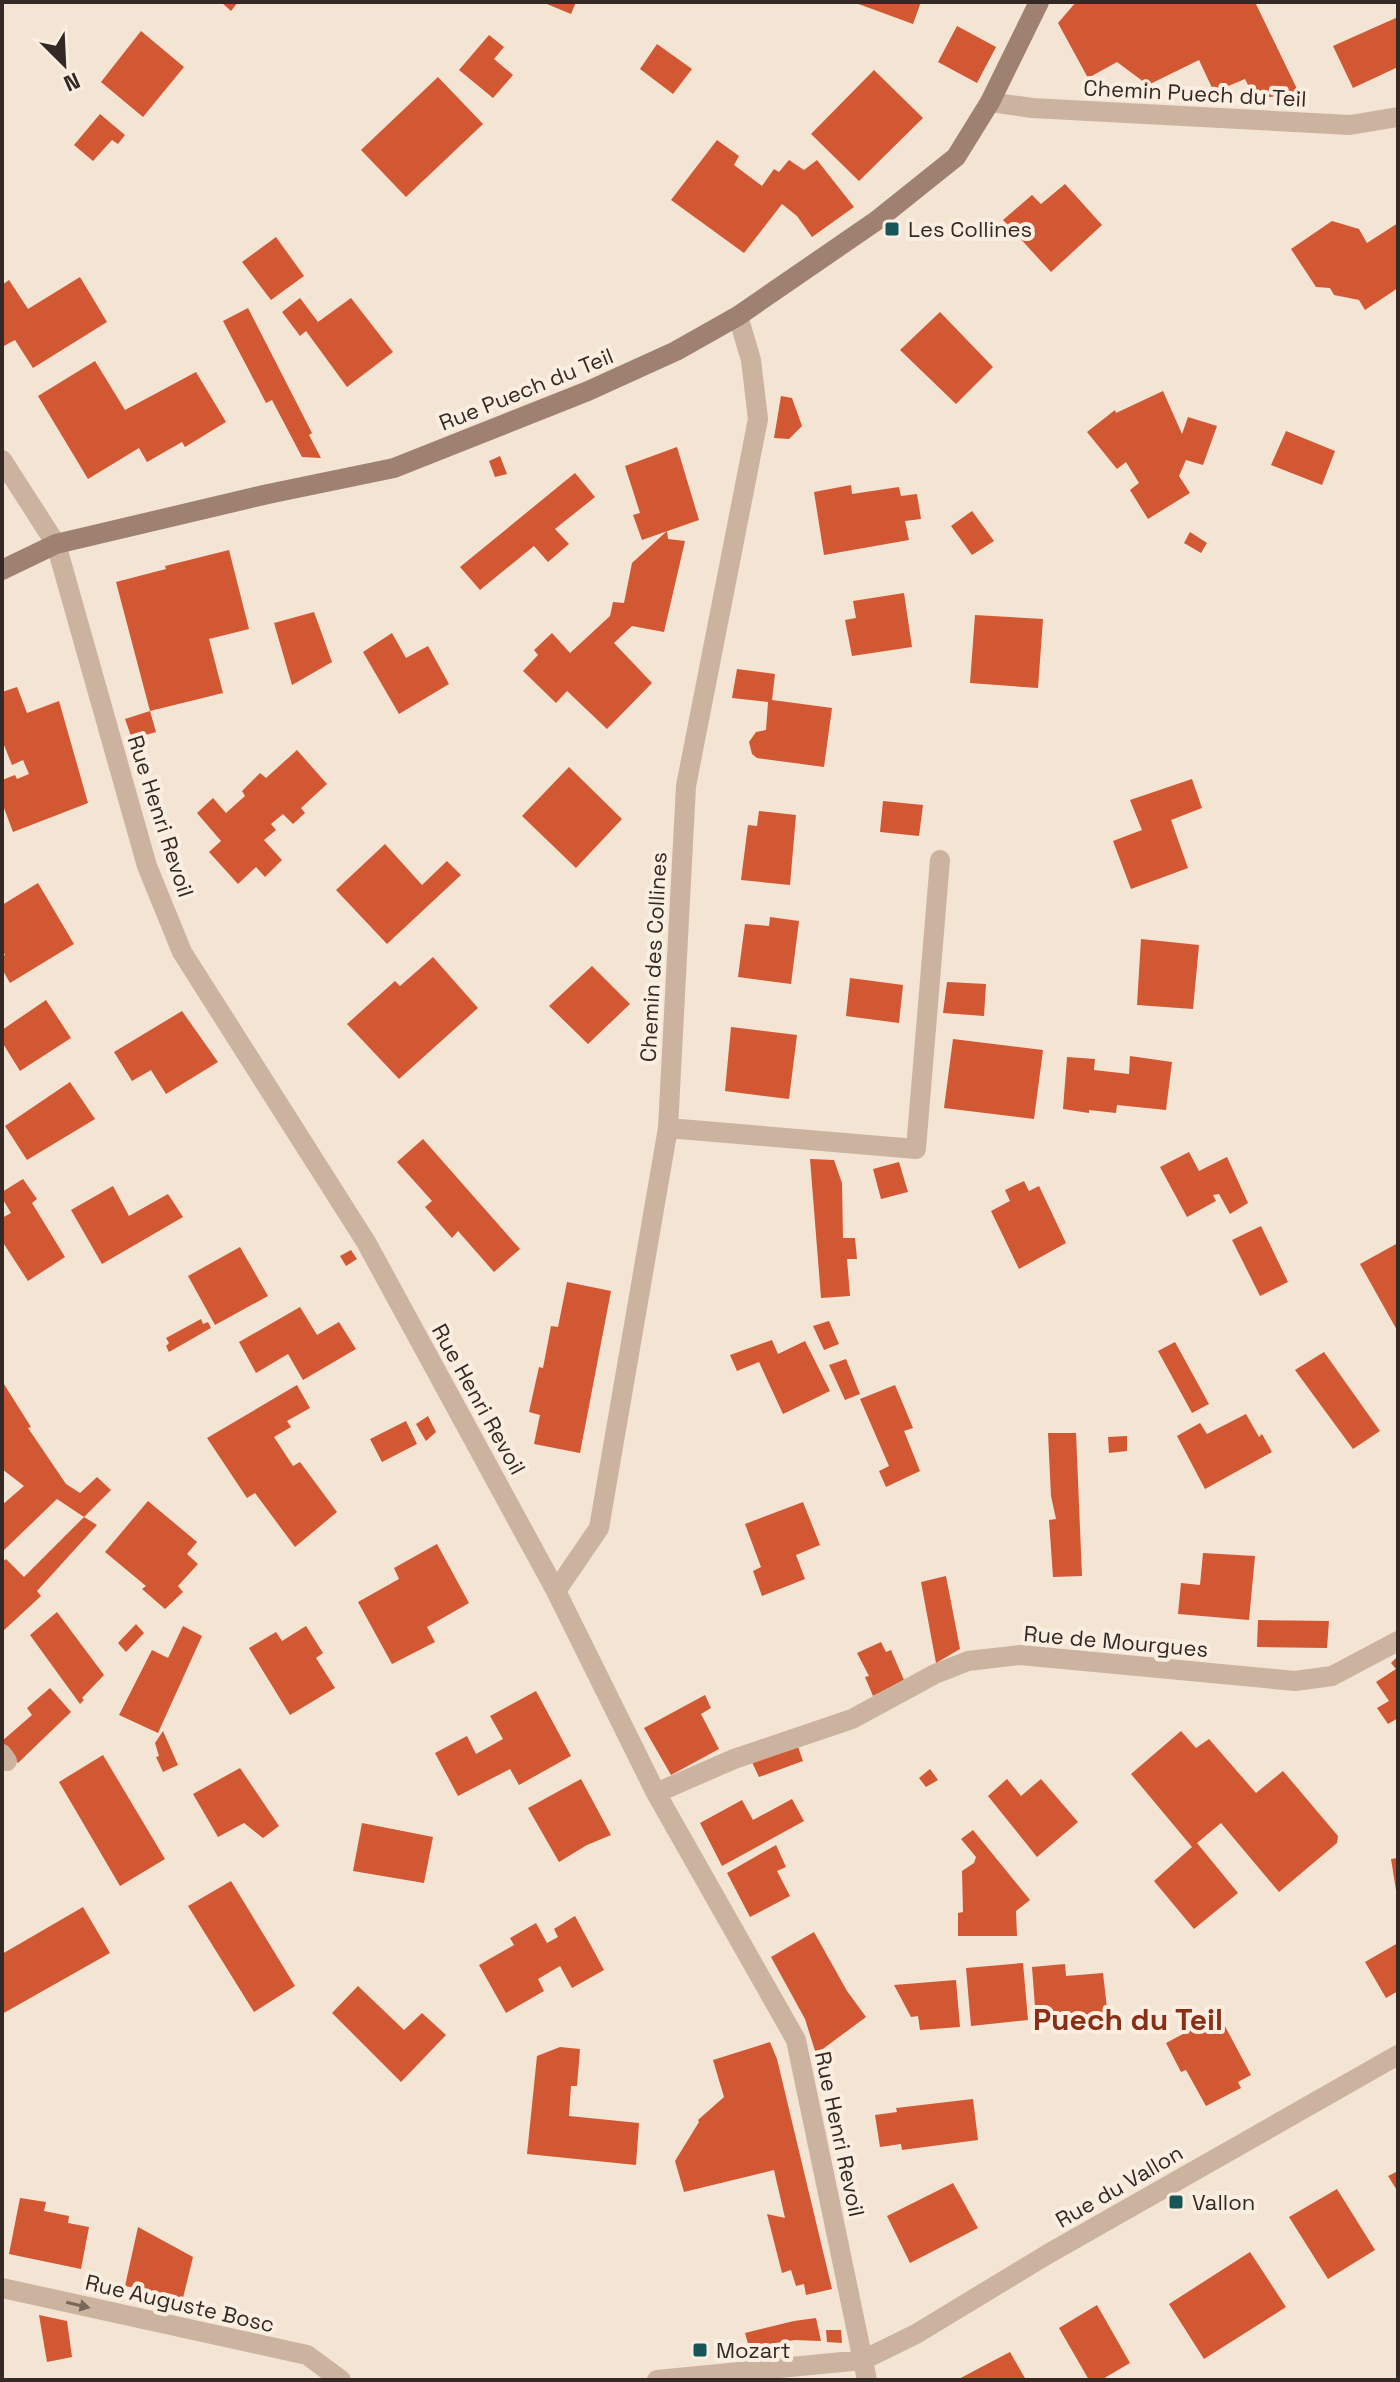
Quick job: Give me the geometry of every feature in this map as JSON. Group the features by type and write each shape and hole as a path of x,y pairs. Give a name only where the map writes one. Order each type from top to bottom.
{"street":[{"name":"Rue Puech du Teil","path":"2,570 56,544 394,468 588,391 676,351 738,316 876,221 956,157 990,102 1039,2"},
{"name":"Chemin Puech du Teil","path":"990,102 1032,108 1350,125 1398,117"},
{"name":"Chemin des Collines","path":"556,1591 599,1528 668,1128 686,786 758,419 751,360 738,316"},
{"name":"Rue Henri Revoil","path":"2,460 56,544 147,866 182,952 366,1242 556,1591 656,1793 796,2040 865,2370"},
{"path":"668,1128 916,1149 940,860"},
{"name":"Rue de Mourgues","path":"656,1793 734,1759 852,1719 935,1674 968,1661 1020,1655 1295,1681 1332,1676 1398,1641"},
{"name":"Rue du Vallon","path":"865,2370 916,2334 1048,2254 1398,2055"},
{"name":"Rue Auguste Bosc","path":"2,2288 307,2355 341,2380"},
{"path":"657,2380 865,2370"}],"building":[{"path":"221,2 238,2 231,11"},
{"path":"542,2 576,2 571,14"},
{"path":"853,2 921,2 913,24"},
{"path":"1076,2 1255,2 1299,93 1255,99 1245,79 1214,92 1199,60 1148,85 1117,62 1088,78 1058,23"},
{"path":"1398,17 1398,67 1353,88 1333,46"},
{"path":"957,26 996,47 977,83 938,62"},
{"path":"141,31 184,67 143,117 101,82"},
{"path":"489,35 504,47 494,59 513,75 493,98 459,70"},
{"path":"657,44 692,69 673,94 640,69"},
{"path":"874,70 923,118 859,181 811,134"},
{"path":"438,77 483,124 406,197 361,150"},
{"path":"100,114 125,135 118,144 112,140 93,161 74,145"},
{"path":"717,140 739,156 734,165 762,186 774,169 779,172 789,160 804,170 817,160 854,207 812,237 797,216 782,204 744,253 671,200"},
{"path":"1065,184 1102,225 1051,272 1003,220 1032,195 1041,204"},
{"path":"1332,221 1359,229 1367,243 1398,223 1398,288 1365,310 1359,300 1334,295 1330,288 1316,287 1291,249"},
{"path":"276,237 304,276 271,300 242,262"},
{"path":"80,277 107,322 33,368 15,340 2,347 2,285 9,280 28,309"},
{"path":"300,298 318,322 351,298 393,352 347,387 306,331 300,336 282,312"},
{"path":"248,308 312,433 309,435 321,458 302,457 272,400 266,403 223,321"},
{"path":"940,312 993,367 956,404 900,350"},
{"path":"95,361 125,410 196,372 226,422 185,447 182,442 147,462 139,448 88,479 38,396"},
{"path":"1163,391 1182,434 1188,417 1217,426 1203,465 1186,460 1179,476 1190,493 1148,519 1130,490 1139,483 1126,462 1117,469 1087,432 1115,410 1116,413"},
{"path":"781,396 792,398 802,426 789,439 774,438"},
{"path":"1286,431 1335,451 1322,485 1271,465"},
{"path":"677,447 699,520 642,540 633,515 640,513 625,466"},
{"path":"500,456 507,474 495,477 489,461"},
{"path":"575,473 595,497 555,529 569,544 548,562 534,546 480,590 460,567"},
{"path":"851,485 852,494 899,487 901,496 917,494 921,519 905,521 909,540 824,555 814,492"},
{"path":"972,511 994,541 972,555 951,526"},
{"path":"667,531 668,539 685,541 664,632 632,626 614,643 652,683 607,729 567,691 556,703 523,671 538,655 534,650 552,633 570,653 610,616 613,602 624,603 632,563"},
{"path":"1190,532 1207,543 1201,553 1184,543"},
{"path":"229,550 249,629 209,639 223,693 150,711 116,582"},
{"path":"904,593 912,647 852,656 845,620 856,618 853,601"},
{"path":"314,612 332,662 292,685 274,623"},
{"path":"975,615 1043,619 1038,688 970,683"},
{"path":"392,633 406,658 428,646 449,684 399,714 363,652"},
{"path":"737,669 775,674 772,700 832,708 824,767 757,758 752,754 749,742 756,732 766,730 768,702 732,698"},
{"path":"17,687 27,713 59,701 88,803 13,832 2,809 2,780 29,774 23,760 12,765 2,740 2,692"},
{"path":"150,711 156,732 132,739 125,719"},
{"path":"297,750 327,784 301,808 305,813 293,824 283,814 271,824 276,830 264,840 282,860 265,877 256,867 238,884 209,852 221,841 197,813 213,798 226,813 245,796 242,791 260,773 266,778"},
{"path":"569,767 622,819 576,868 522,816"},
{"path":"1192,779 1202,808 1171,820 1188,868 1131,889 1113,841 1142,830 1130,800"},
{"path":"883,801 923,805 919,836 880,832"},
{"path":"759,811 796,815 790,885 741,880 748,825 757,826"},
{"path":"385,844 422,885 447,861 461,875 387,944 336,890"},
{"path":"38,883 74,944 10,983 2,969 2,957 5,955 2,949 2,905"},
{"path":"770,917 799,921 791,984 738,977 745,924 769,926"},
{"path":"1141,939 1199,945 1193,1009 1137,1005"},
{"path":"433,957 478,1008 399,1079 347,1024 395,981 400,986"},
{"path":"592,966 630,1004 588,1044 549,1006"},
{"path":"850,978 903,985 899,1023 846,1016"},
{"path":"947,982 986,984 984,1016 943,1013"},
{"path":"46,1000 71,1038 20,1071 2,1042 2,1030"},
{"path":"182,1011 218,1062 166,1094 151,1070 132,1081 114,1052"},
{"path":"731,1027 797,1035 789,1099 725,1091"},
{"path":"953,1039 1043,1050 1034,1119 944,1108"},
{"path":"1130,1056 1172,1062 1166,1110 1117,1105 1116,1113 1063,1109 1067,1057 1095,1059 1094,1070 1129,1074"},
{"path":"70,1082 95,1119 27,1160 5,1126"},
{"path":"423,1139 520,1249 494,1272 458,1231 452,1238 425,1207 432,1201 397,1162"},
{"path":"1189,1152 1199,1171 1227,1157 1248,1203 1230,1214 1219,1194 1213,1195 1216,1201 1187,1217 1160,1167"},
{"path":"810,1159 834,1160 842,1183 843,1238 855,1238 857,1259 847,1259 850,1296 821,1298"},
{"path":"899,1162 908,1192 881,1199 873,1169"},
{"path":"23,1179 37,1199 32,1203 65,1257 28,1281 2,1241 2,1218 11,1213 2,1192"},
{"path":"1024,1181 1029,1191 1039,1186 1066,1243 1019,1269 991,1211 1010,1201 1005,1190"},
{"path":"113,1186 129,1216 168,1194 183,1217 102,1264 71,1210"},
{"path":"1261,1226 1288,1282 1260,1296 1232,1240"},
{"path":"1398,1243 1398,1332 1360,1264"},
{"path":"240,1247 268,1296 215,1325 188,1276"},
{"path":"351,1250 357,1259 346,1266 340,1256"},
{"path":"567,1282 611,1291 580,1453 534,1444 540,1415 529,1412 539,1367 543,1368 551,1326 558,1327"},
{"path":"300,1307 317,1335 339,1322 356,1349 303,1380 288,1354 256,1373 239,1342"},
{"path":"201,1319 203,1324 208,1322 211,1328 169,1352 166,1338"},
{"path":"829,1321 839,1344 824,1350 813,1326"},
{"path":"772,1340 778,1354 805,1341 830,1391 783,1414 759,1362 737,1371 730,1355"},
{"path":"1175,1342 1209,1404 1192,1413 1158,1351"},
{"path":"1324,1352 1380,1431 1353,1449 1295,1370"},
{"path":"846,1359 860,1394 845,1400 829,1365"},
{"path":"2,1381 31,1427 28,1428 66,1484 80,1493 97,1477 111,1490 84,1517 57,1499 2,1552 2,1505 24,1486 2,1469"},
{"path":"297,1385 310,1408 287,1421 291,1427 274,1437 293,1466 300,1462 337,1512 295,1547 255,1493 247,1498 207,1438"},
{"path":"895,1385 913,1428 904,1431 920,1471 886,1487 879,1471 889,1466 860,1399"},
{"path":"1246,1414 1272,1452 1205,1489 1177,1436 1200,1423 1207,1434"},
{"path":"428,1416 436,1432 426,1441 416,1424"},
{"path":"406,1421 417,1444 382,1462 370,1439"},
{"path":"1048,1433 1076,1433 1082,1576 1053,1577 1049,1520 1056,1519 1051,1496"},
{"path":"1127,1436 1127,1451 1109,1453 1108,1437"},
{"path":"148,1501 197,1542 187,1554 198,1564 178,1586 183,1592 165,1609 142,1589 146,1586 105,1552"},
{"path":"803,1502 820,1545 796,1555 805,1579 762,1596 753,1571 761,1567 745,1524"},
{"path":"84,1517 97,1525 37,1591 41,1596 2,1632 2,1562 6,1559 24,1577"},
{"path":"437,1544 469,1603 427,1627 435,1642 392,1664 358,1602 399,1579 394,1568"},
{"path":"1203,1553 1255,1556 1249,1620 1178,1614 1181,1583 1200,1585"},
{"path":"946,1576 960,1649 936,1663 921,1582"},
{"path":"57,1612 104,1675 80,1704 30,1635"},
{"path":"1258,1620 1329,1621 1327,1648 1257,1647"},
{"path":"136,1624 144,1633 126,1652 118,1643"},
{"path":"183,1626 202,1636 158,1733 119,1715 152,1650 168,1658"},
{"path":"306,1626 323,1653 316,1658 335,1688 290,1715 249,1648 276,1632 282,1641"},
{"path":"881,1642 886,1652 891,1650 904,1680 873,1696 865,1677 869,1676 857,1653"},
{"path":"1398,1656 1398,1718 1388,1724 1377,1708 1389,1701 1376,1682 1396,1669 1391,1663"},
{"path":"50,1688 71,1712 18,1763 2,1741 32,1715 27,1708"},
{"path":"536,1691 571,1756 519,1785 510,1769 458,1796 435,1753 467,1736 476,1754 503,1739 490,1716"},
{"path":"705,1695 711,1708 701,1714 719,1749 671,1775 644,1728"},
{"path":"163,1731 178,1765 163,1772 156,1757 159,1756 155,1743"},
{"path":"1181,1731 1196,1748 1209,1739 1256,1793 1283,1771 1338,1836 1337,1843 1279,1892 1221,1823 1197,1843 1238,1893 1194,1929 1154,1881 1192,1847 1131,1774"},
{"path":"797,1744 803,1761 759,1777 751,1760"},
{"path":"103,1755 165,1859 120,1886 59,1782"},
{"path":"240,1768 279,1826 263,1838 244,1823 218,1837 193,1794"},
{"path":"930,1769 938,1780 926,1787 919,1778"},
{"path":"581,1779 611,1835 559,1862 528,1808"},
{"path":"1007,1779 1021,1796 1041,1779 1078,1822 1037,1857 988,1796"},
{"path":"792,1799 804,1821 722,1866 700,1823 742,1800 753,1820"},
{"path":"362,1823 433,1837 424,1883 353,1871"},
{"path":"973,1830 1030,1900 1016,1911 1017,1936 958,1936 958,1913 963,1912 962,1871 974,1863 976,1857 961,1839"},
{"path":"776,1845 786,1867 777,1871 790,1896 750,1917 727,1873"},
{"path":"1398,1858 1398,1889 1396,1890 1391,1859"},
{"path":"231,1881 295,1986 254,2012 188,1906"},
{"path":"83,1907 110,1953 2,2014 2,1954"},
{"path":"575,1916 604,1970 572,1988 560,1966 538,1979 544,1991 506,2013 479,1965 514,1945 510,1938 536,1923 547,1943 558,1937 554,1929"},
{"path":"814,1932 847,1991 866,2017 816,2054 805,2019 771,1957"},
{"path":"1398,1943 1398,1991 1386,1998 1365,1962"},
{"path":"1023,1963 1028,2020 971,2026 966,1968"},
{"path":"1065,1964 1066,1976 1103,1973 1108,2017 1080,2020 1079,2013 1036,2020 1032,1967"},
{"path":"956,1980 960,2027 920,2030 918,2016 911,2017 894,1985"},
{"path":"358,1986 404,2030 422,2013 446,2035 401,2082 332,2013"},
{"path":"1219,2015 1251,2075 1238,2082 1241,2088 1206,2106 1186,2070 1181,2072 1166,2043"},
{"path":"770,2042 777,2059 832,2289 806,2295 804,2284 796,2286 791,2270 782,2273 767,2214 785,2218 774,2170 684,2192 675,2161 698,2120 724,2097 713,2060"},
{"path":"560,2047 580,2049 577,2086 571,2086 569,2116 639,2123 636,2165 527,2154 537,2056"},
{"path":"973,2099 978,2140 902,2150 901,2144 880,2147 875,2115 897,2112 896,2108"},
{"path":"1398,2171 1398,2192 1388,2176"},
{"path":"953,2183 978,2228 910,2263 887,2216"},
{"path":"1337,2189 1375,2250 1328,2279 1289,2217"},
{"path":"20,2198 46,2202 44,2211 69,2216 68,2223 89,2227 81,2269 9,2254"},
{"path":"138,2227 193,2257 183,2298 125,2286"},
{"path":"1250,2252 1286,2307 1204,2359 1169,2304"},
{"path":"1097,2305 1130,2363 1101,2380 1089,2380 1059,2328"},
{"path":"39,2315 67,2321 72,2357 47,2362"},
{"path":"816,2318 821,2341 795,2340 749,2347 745,2333"},
{"path":"826,2330 841,2330 842,2343 827,2342"},
{"path":"1010,2352 1026,2380 957,2380 970,2373"}],"place":[{"name":"Les Collines","path":"892,229"},
{"name":"Vallon","path":"1176,2202"},
{"name":"Mozart","path":"700,2350"}],"district":[{"name":"Puech du Teil","path":"1128,2020"}]}
